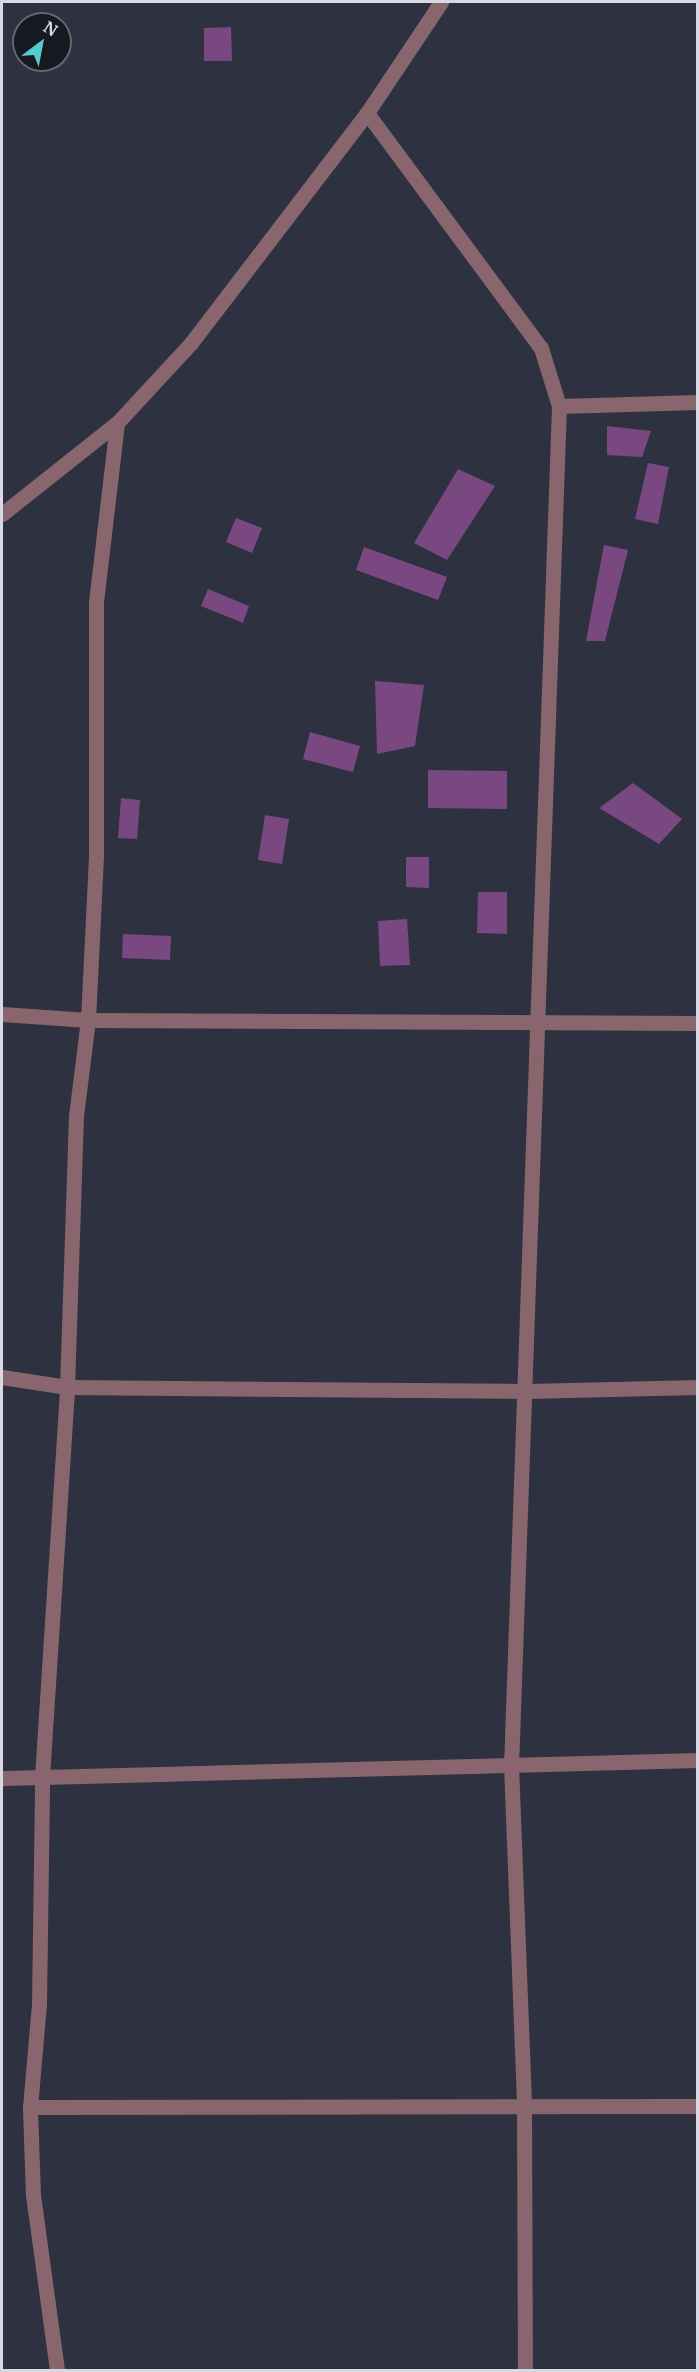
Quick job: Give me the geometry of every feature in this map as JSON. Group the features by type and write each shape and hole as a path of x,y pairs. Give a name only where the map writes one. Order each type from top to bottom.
{"street":[{"path":"2,514 117,423 190,343 367,113 441,2"},
{"path":"367,113 542,348 560,406 511,1764 524,2104 525,2370"},
{"path":"560,406 698,402"},
{"path":"57,2370 33,2195 30,2107 39,2005 42,1777 67,1387 76,1116 88,1020 96,855 96,602 117,423"},
{"path":"2,1014 88,1020 698,1023"},
{"path":"2,1377 67,1387 526,1391 698,1387"},
{"path":"2,1778 698,1760"},
{"path":"30,2107 524,2104 698,2106"}],"building":[{"path":"231,27 232,61 204,61 204,28"},
{"path":"607,426 651,431 642,457 607,455"},
{"path":"648,463 669,467 658,524 635,519"},
{"path":"458,469 495,486 447,560 414,543"},
{"path":"236,518 262,528 252,553 226,542"},
{"path":"604,545 628,550 605,641 586,641"},
{"path":"364,547 447,577 438,600 356,570"},
{"path":"208,589 249,606 243,623 201,606"},
{"path":"375,681 424,685 415,746 377,754"},
{"path":"310,732 360,746 353,772 303,759"},
{"path":"428,770 507,771 507,809 428,808"},
{"path":"633,783 682,819 659,844 599,808"},
{"path":"121,798 140,800 137,839 118,838"},
{"path":"265,815 289,819 282,864 258,860"},
{"path":"406,857 429,857 429,888 406,887"},
{"path":"478,892 507,892 507,934 477,933"},
{"path":"407,919 410,965 380,966 378,921"},
{"path":"123,934 171,936 170,960 122,958"}]}
